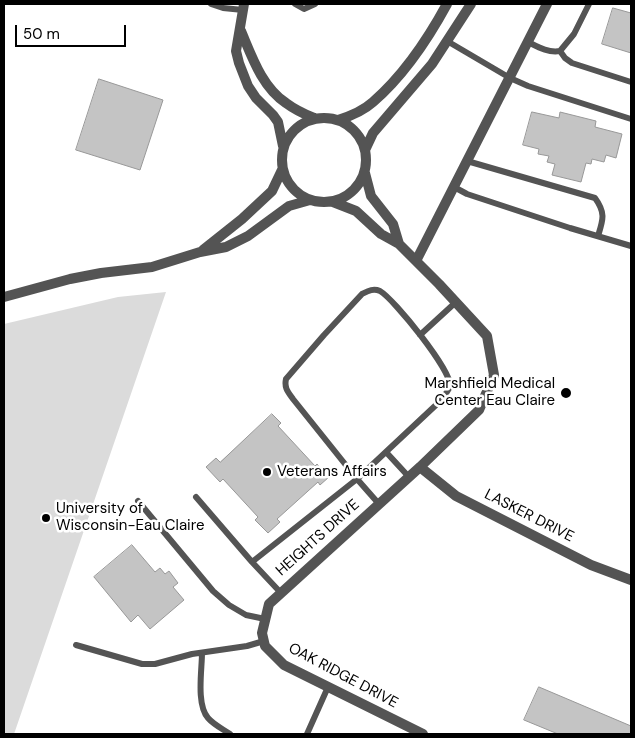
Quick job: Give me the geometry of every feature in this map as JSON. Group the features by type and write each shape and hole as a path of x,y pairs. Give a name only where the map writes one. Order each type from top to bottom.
{"street":[{"path":"338,120 353,115 381,94 403,70 447,4"},
{"path":"365,150 372,133 432,64 471,4"},
{"path":"416,261 547,4"},
{"path":"200,252 242,219 272,191 282,170 283,146 278,122 256,98 242,75 236,51 241,31 243,7"},
{"path":"4,297 70,279 152,267 200,252 226,247 248,236 289,206 310,200 333,202 347,196 358,185 365,173 366,161 365,150 360,137 350,126 338,120 314,118 285,103 273,92 256,67 241,31"},
{"path":"283,146 291,133 302,124 314,118"},
{"path":"282,170 288,182 297,192 310,200"},
{"name":"HEIGHTS DRIVE","path":"365,173 371,196 393,224 400,244"},
{"name":"HEIGHTS DRIVE","path":"263,637 269,604 420,467 479,410 494,375 488,336 400,244 381,234 356,211 333,202"},
{"name":"LASKER DRIVE","path":"420,467 456,496 591,565 631,580"},
{"name":"OAK RIDGE DRIVE","path":"263,637 264,646 284,665 422,734"}],"lane":[{"path":"211,4 223,8 243,7"},
{"path":"295,4 304,9 315,4"},
{"path":"528,42 542,49 554,52 560,51 574,34 589,4"},
{"path":"447,41 510,78 544,92 631,118"},
{"path":"560,51 564,58 572,63 631,82"},
{"path":"468,161 595,198 602,207 604,218 598,236"},
{"path":"454,187 467,194 631,246"},
{"path":"252,562 357,479 448,392 450,386 442,363 391,300 378,290 369,290 362,294 324,335 286,379 285,384 286,390 357,479 378,504"},
{"path":"420,335 456,302"},
{"path":"386,452 409,476"},
{"path":"196,498 281,593"},
{"path":"138,501 213,591 228,605 246,615 265,619"},
{"path":"76,645 142,664 155,664 202,653 247,646 263,637"},
{"path":"202,653 202,704 207,717 230,734"},
{"path":"307,734 328,687"}],"shaded area":[{"name":"University of Wisconsin-Eau Claire","path":"166,292 14,734 4,734 4,324 118,297"}],"building":[{"path":"613,8 631,13 631,53 602,44"},
{"path":"99,79 163,100 140,170 76,150"},
{"path":"532,112 559,118 560,112 596,121 595,127 622,134 616,158 606,155 604,162 592,159 591,164 586,163 581,182 552,175 555,164 547,162 549,156 538,154 539,149 523,145"},
{"name":"Veterans Affairs","path":"272,414 281,423 278,426 315,466 317,464 329,477 320,485 318,482 277,519 280,522 268,533 255,520 258,517 223,479 220,482 206,467 216,458 220,462"},
{"path":"132,545 155,572 160,568 165,574 169,571 178,583 173,587 184,600 150,629 138,615 131,622 94,577"},
{"path":"539,687 631,726 631,734 558,734 524,720"}],"place":[{"name":"Marshfield Medical Center Eau Claire","path":"566,393"},
{"name":"Veterans Affairs","path":"267,472"},
{"name":"University of Wisconsin-Eau Claire","path":"46,518"}]}
